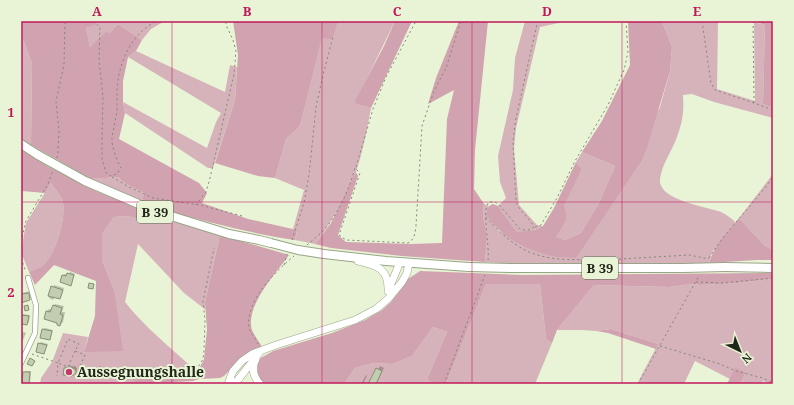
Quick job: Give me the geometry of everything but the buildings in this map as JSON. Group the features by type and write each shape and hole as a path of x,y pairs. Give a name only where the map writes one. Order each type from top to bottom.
{"main road":[{"name":"B 39","path":"21,144 85,181 155,211 229,234 298,250 409,263 469,268 773,268"}],"street":[{"path":"348,256 352,259 379,267 383,271 388,281 388,290"},
{"path":"376,309 388,290 400,262"},
{"path":"229,384 231,376 237,366 252,354 260,353 276,345 355,320 376,309 388,299 402,282 407,273 409,263"},
{"path":"21,363 35,333 36,305 28,278"},
{"path":"260,353 253,364 255,377 260,384"}],"path":[{"path":"56,158 58,152 59,131 56,101 64,65 65,21"},
{"path":"93,21 100,27 99,60 104,97 102,158 106,173 129,187 153,198 196,205 242,216"},
{"path":"111,176 117,174 120,168 111,140 117,112 119,73 125,55 134,39 150,24 158,21"},
{"path":"196,205 206,192 234,74 236,51 226,25 226,21"},
{"path":"306,246 323,231 341,204 352,180 373,109 386,77 416,21"},
{"path":"355,168 360,173 339,235 346,240 408,243 415,235 422,126 434,91 446,68 461,21"},
{"path":"487,264 488,239 485,216 486,205 488,202 495,202 521,230 530,230 541,225 574,161 608,105 624,70 628,52 626,21"},
{"path":"702,21 711,83 715,90 773,110"},
{"path":"753,21 754,103"},
{"path":"534,227 531,220 518,208 516,202 513,141 516,118 537,24"},
{"path":"290,245 304,203 309,175 316,107 332,37"},
{"path":"21,242 26,221 48,184 54,165"},
{"path":"707,262 718,245 758,198 773,177"},
{"path":"485,216 500,233 512,243 526,251 546,257 602,261 689,255 709,259"},
{"path":"132,384 132,381 139,375 162,378 188,373 197,369 203,359 205,320 203,302 214,248"},
{"path":"283,265 288,252"},
{"path":"260,353 258,343 249,328 250,311 263,288 283,265 295,256"},
{"path":"21,258 28,278"},
{"path":"444,384 484,279 485,271"},
{"path":"638,384 699,276"},
{"path":"695,282 723,283 773,278"},
{"path":"56,376 58,363 68,339 78,344 68,367"},
{"path":"659,346 720,364 736,371 763,378 773,383"},
{"path":"75,351 85,355 80,368 81,379"},
{"path":"26,353 68,367 71,366 86,371 92,371"},
{"path":"100,366 101,375"},
{"path":"92,368 93,373"},
{"path":"81,376 106,374 105,370 108,370"}],"shaded area":[{"path":"21,21 23,21 23,39 32,64 31,145 21,140"},
{"path":"23,21 97,21 95,25 86,28 90,47 106,32 110,33 118,24 142,40 136,51 128,57 123,81 123,102 125,113 119,139 199,183 207,193 202,203 248,219 297,230 295,240 233,228 168,211 142,202 144,193 126,184 118,177 91,179 31,145 32,64 23,39"},
{"path":"97,21 165,21 151,29 142,40 118,24 110,33 90,47 86,28 94,25"},
{"path":"233,21 338,21 332,39 322,38 300,126 286,139 275,178 258,176 215,163 235,100 238,55"},
{"path":"331,21 395,21 355,103 371,108 363,148 356,172 338,210 315,244 295,240 297,231 293,229 304,190 275,178 286,139 300,126 322,37"},
{"path":"395,21 412,21 371,108 354,103 384,46"},
{"path":"459,21 488,21 475,150 474,189 484,204 483,216 487,237 485,262 402,256 331,248 315,244 331,223 356,172 358,176 338,235 346,242 411,244 442,243 447,119 454,90 428,104 436,78"},
{"path":"525,21 568,21 540,27 516,128 514,149 519,205 537,225 543,226 530,231 517,232 498,206 506,198 500,182 498,156 513,90 515,58"},
{"path":"628,21 662,21 672,47 670,71 642,160 576,258 551,256 513,241 499,230 486,215 490,206 493,204 498,206 517,232 535,230 543,226 554,208 576,162 582,169 564,205 567,219 556,237 565,240 581,233 599,203 615,166 582,152 602,121 630,65"},
{"path":"662,21 718,21 717,89 755,101 754,22 765,25 763,104 773,108 773,118 714,102 692,94 683,95 681,126 661,173 661,186 666,192 684,202 721,212 736,223 712,252 709,263 556,266 485,262 487,237 483,216 484,204 489,206 486,215 500,232 576,258 660,107 670,71 672,47"},
{"path":"754,21 773,21 773,108 763,104 765,25"},
{"path":"136,51 225,92 230,65 237,67 235,100 213,168 208,168 125,113 123,102 207,148 216,122 221,113 128,57"},
{"path":"21,150 49,167 96,191 160,217 156,223 127,216 114,217 102,234 102,260 114,290 123,351 84,352 95,316 96,281 54,265 35,285 29,272 41,267 51,254 62,225 63,206 62,199 51,183 45,193 22,191"},
{"path":"582,152 615,166 599,203 581,233 565,240 555,237 567,219 563,205 582,169 576,162"},
{"path":"773,174 773,250 764,245 739,218"},
{"path":"118,177 126,184 144,193 142,202 91,179"},
{"path":"51,183 62,199 62,225 55,245 46,262 41,267 29,272 21,252 26,223"},
{"path":"127,216 156,223 160,217 220,235 205,302 206,310 184,293 138,244 125,302 156,335 198,371 181,377 135,381 135,384 40,384 41,378 52,362 63,333 88,337 84,352 114,290 102,260 102,234 114,217"},
{"path":"739,218 764,245 773,250 773,260 709,263 718,244"},
{"path":"220,235 289,255 264,288 254,307 251,325 252,331 262,347 220,378 135,384 134,381 140,378 159,380 181,377 198,371 204,359 207,329 205,302"},
{"path":"420,271 524,275 773,273 773,279 737,283 693,284 669,287 594,285 557,330 552,343 546,339 540,284 486,284 446,384 434,384 427,379 447,332 433,327 412,356 393,364 373,363 355,368 344,384 265,384 260,379 257,370 259,359 273,351 332,333 365,320 382,310 391,302 408,279"},
{"path":"773,279 773,380 770,384 763,381 761,384 740,384 746,372 735,369 730,379 695,361 684,384 637,384 658,344 611,329 596,331 557,330 594,285 669,287 693,284 737,283"},
{"path":"486,284 540,284 546,339 552,343 535,384 446,384"},
{"path":"433,327 447,332 427,379 434,384 344,384 355,368 373,363 393,364 412,356"},
{"path":"611,329 658,344 656,349 608,333 596,331"},
{"path":"735,368 746,372 740,384 727,384"}],"place":[{"name":"Aussegnungshalle","path":"69,372"}]}
